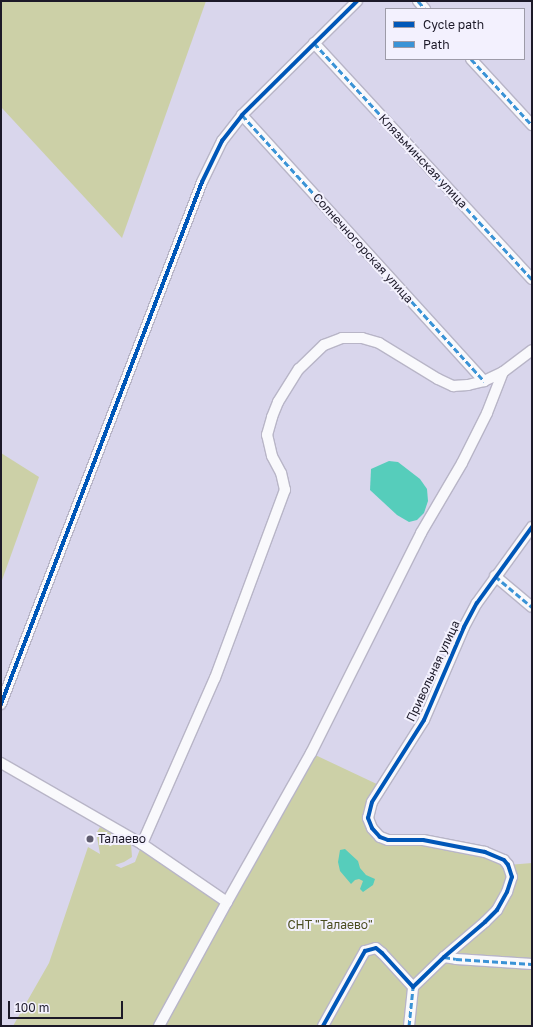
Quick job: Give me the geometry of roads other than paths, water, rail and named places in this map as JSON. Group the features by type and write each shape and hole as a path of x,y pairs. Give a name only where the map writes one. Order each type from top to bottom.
{"street":[{"path":"1,704 202,182 222,141 242,115 357,1"},
{"name":"Клязьминская улица","path":"314,43 532,279"},
{"path":"472,60 532,125"},
{"name":"Солнечногорская улица","path":"242,115 484,381"},
{"path":"142,844 215,678 285,490 281,473 272,456 267,434 278,402 299,369 324,345 342,338 362,338 379,344 453,386 468,385 484,381 503,372 527,358 532,350"},
{"path":"159,1026 227,902 312,753 421,533 462,463 487,413 503,372"},
{"name":"Привольная улица","path":"444,957 497,910 507,892 512,877 508,864 504,860 485,852 424,840 388,840 380,837 372,828 368,818 372,802 424,720 464,627 495,576 532,527"},
{"path":"495,576 532,607"},
{"path":"1,763 142,844 227,902"},
{"path":"323,1026 365,951 376,948 413,987"},
{"path":"409,1026 413,987 444,957 532,964"}],"place":[{"name":"Талаево","path":"90,839"}],"park label":[{"name":"СНТ \"Талаево\"","path":"330,925"}]}
